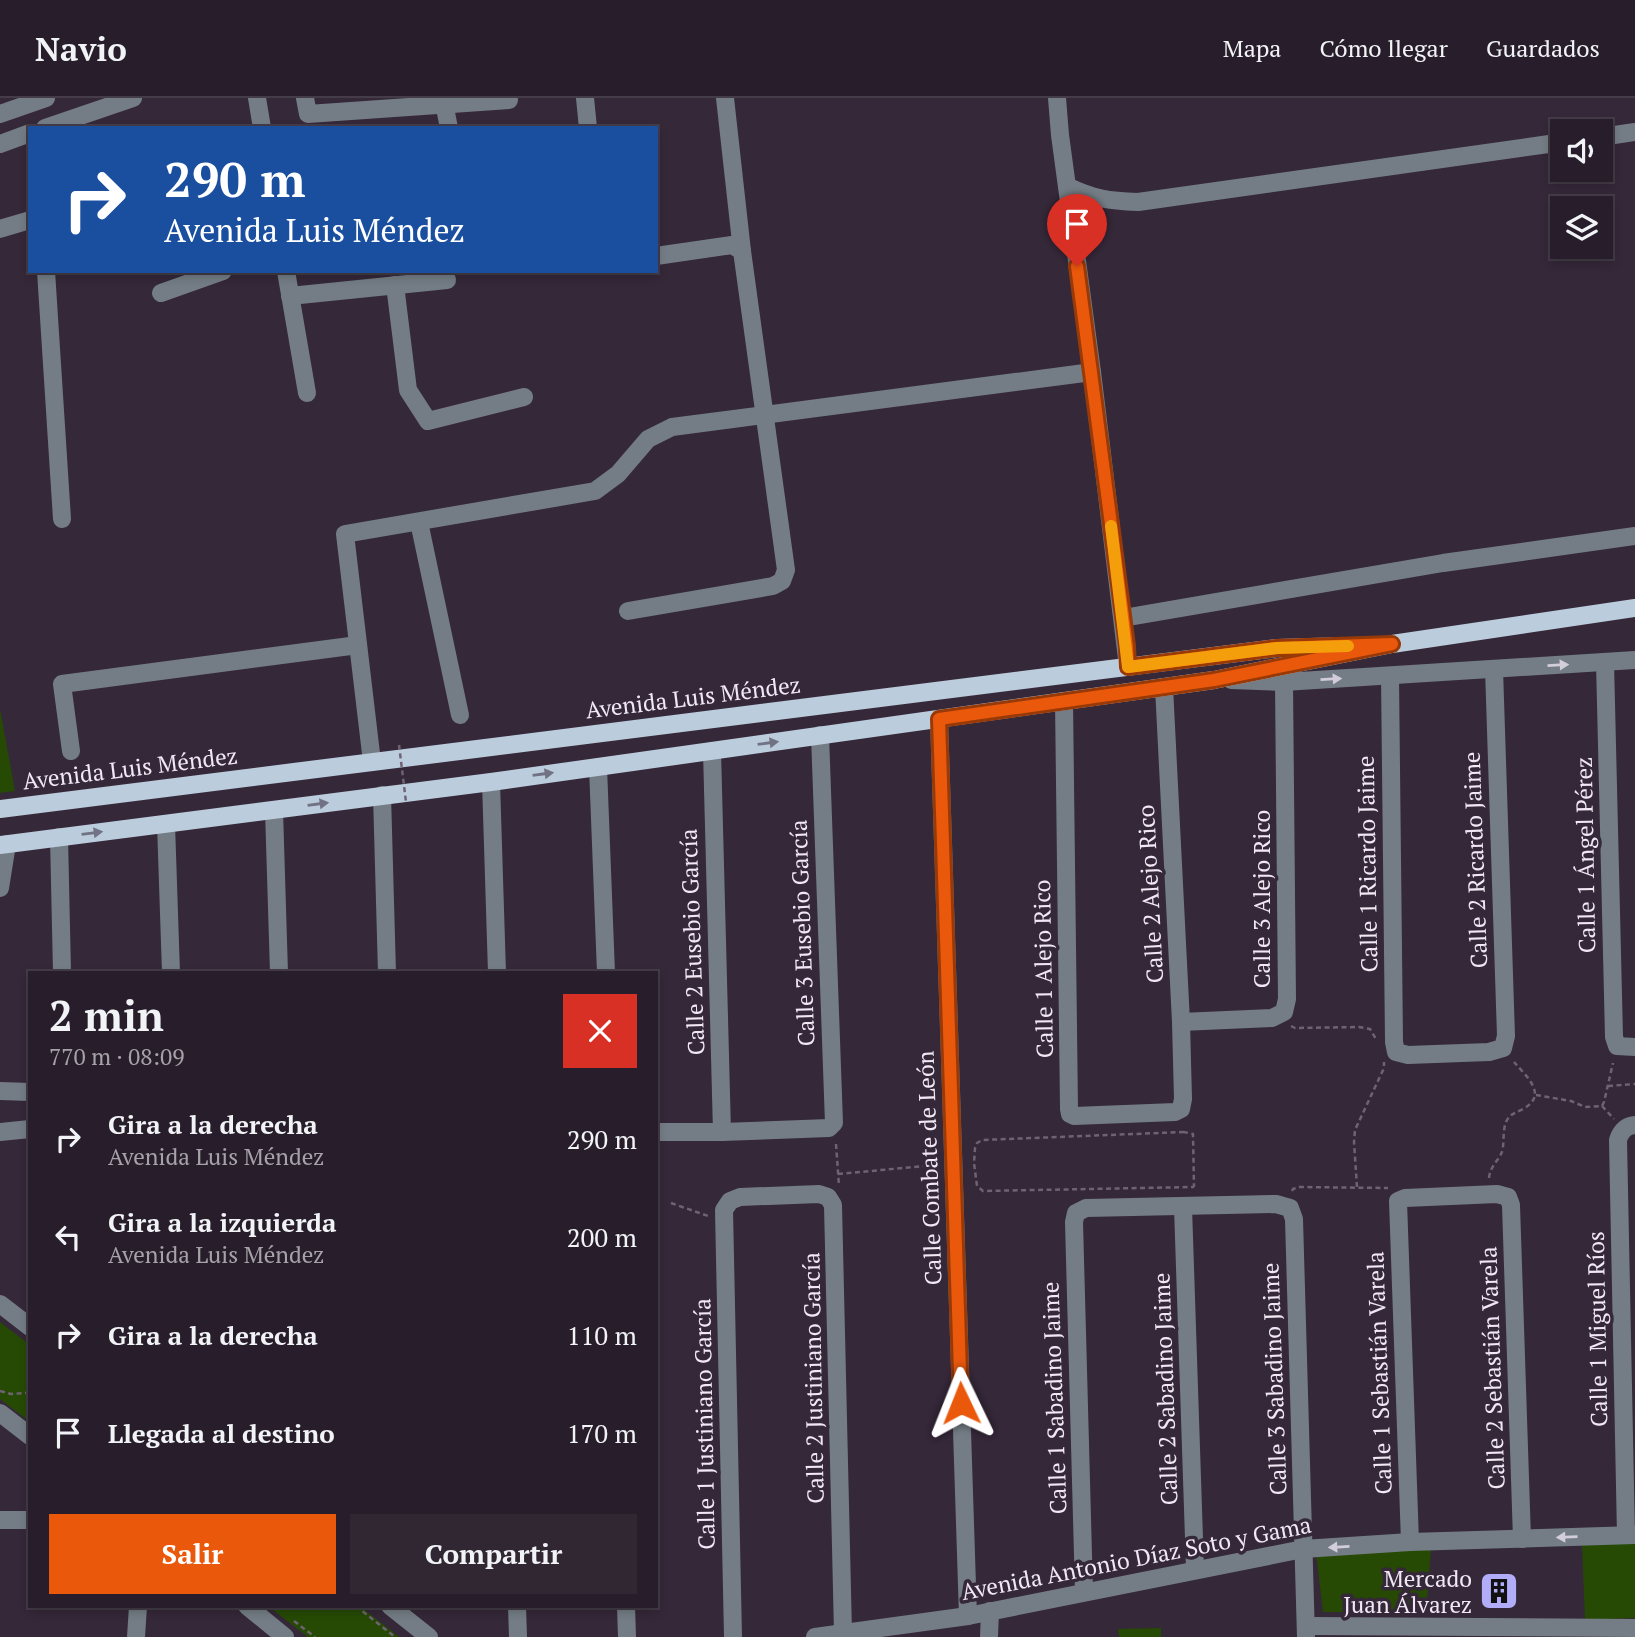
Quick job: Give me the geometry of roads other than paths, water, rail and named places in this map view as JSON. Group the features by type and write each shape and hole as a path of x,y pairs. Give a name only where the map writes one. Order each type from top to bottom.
{"main road":[{"name":"Avenida Luis Méndez","path":"3,845 491,782 1214,680 1392,644 1635,608"},
{"name":"Avenida Luis Méndez","path":"0,810 1277,648 1392,644"}],"street":[{"path":"0,114 46,98"},
{"path":"51,126 133,98"},
{"path":"257,98 262,126"},
{"path":"305,98 308,114 444,101 509,100"},
{"path":"585,98 588,126"},
{"path":"628,611 773,586 782,581 786,570 742,251 725,98"},
{"path":"1057,98 1128,667"},
{"path":"444,101 449,126"},
{"path":"1613,135 1635,132"},
{"path":"0,145 28,134"},
{"path":"1067,186 1088,196 1108,201 1138,202 1550,144"},
{"path":"0,229 28,221"},
{"path":"658,256 732,245 742,251"},
{"path":"46,273 62,519"},
{"path":"161,292 217,273"},
{"path":"286,273 307,393"},
{"path":"290,296 447,280"},
{"path":"395,285 408,390 428,421 524,397"},
{"path":"372,762 345,534 595,491 618,474 648,439 672,427 1092,372"},
{"path":"419,522 460,715"},
{"path":"1123,618 1443,563 1635,536"},
{"path":"71,751 62,684 358,645"},
{"name":"Avenida Luis Méndez","path":"1214,680 1284,682 1635,660"},
{"name":"Calle 1 Ángel Pérez","path":"1605,662 1614,1037 1626,1046"},
{"name":"Calle 2 Ricardo Jaime","path":"1391,1055 1489,1052 1503,1048 1506,1036 1494,669"},
{"name":"Calle 1 Ricardo Jaime","path":"1390,676 1394,1042 1391,1055"},
{"name":"Calle 3 Alejo Rico","path":"1181,1022 1272,1018 1284,1012 1287,999 1284,682"},
{"name":"Calle 2 Alejo Rico","path":"1164,687 1183,1099"},
{"name":"Calle 1 Alejo Rico","path":"1064,701 1070,1114 1175,1112 1181,1110 1183,1099"},
{"name":"Calle Combate de León","path":"939,719 968,1616"},
{"name":"Calle 3 Eusebio García","path":"722,1132 831,1125 820,735"},
{"name":"Calle 2 Eusebio García","path":"712,751 722,1132"},
{"path":"598,767 606,971"},
{"path":"491,782 497,971"},
{"path":"382,795 387,971"},
{"path":"274,810 279,971"},
{"path":"166,824 171,971"},
{"path":"59,837 62,971"},
{"path":"0,888 3,845"},
{"path":"0,1091 28,1092"},
{"name":"Calle 1 Miguel Ríos","path":"1631,1535 1618,1140 1620,1131 1632,1125"},
{"path":"0,1132 28,1129"},
{"path":"658,1132 722,1132"},
{"name":"Calle 1 Justiniano García","path":"733,1637 724,1216 730,1201 740,1197 819,1194 828,1197 834,1205"},
{"name":"Calle 2 Sebastián Varela","path":"1398,1201 1405,1198 1489,1194 1508,1196 1511,1206 1522,1539"},
{"name":"Calle 1 Sebastián Varela","path":"1398,1201 1410,1542"},
{"name":"Calle 2 Justiniano García","path":"834,1205 843,1633"},
{"name":"Calle 3 Sabadino Jaime","path":"1189,1207 1276,1205 1290,1208 1294,1219 1306,1632"},
{"name":"Calle 1 Sabadino Jaime","path":"1084,1592 1074,1222 1076,1213 1086,1208 1189,1207"},
{"name":"Calle 2 Sabadino Jaime","path":"1189,1207 1195,1569"},
{"path":"0,1304 28,1325"},
{"path":"0,1413 28,1434"},
{"path":"0,1520 28,1520"},
{"name":"Avenida Antonio Díaz Soto y Gama","path":"815,1637 901,1631 1303,1549 1410,1542 1631,1535"},
{"path":"136,1637 138,1608"},
{"path":"249,1608 285,1637"},
{"path":"517,1608 518,1637"},
{"path":"626,1608 627,1637"},
{"path":"989,1637 990,1611"},
{"path":"406,1613 429,1637"},
{"path":"1306,1632 1522,1632 1635,1628"}],"place":[{"name":"Mercado Juan Álvarez","path":"1499,1591"}]}
